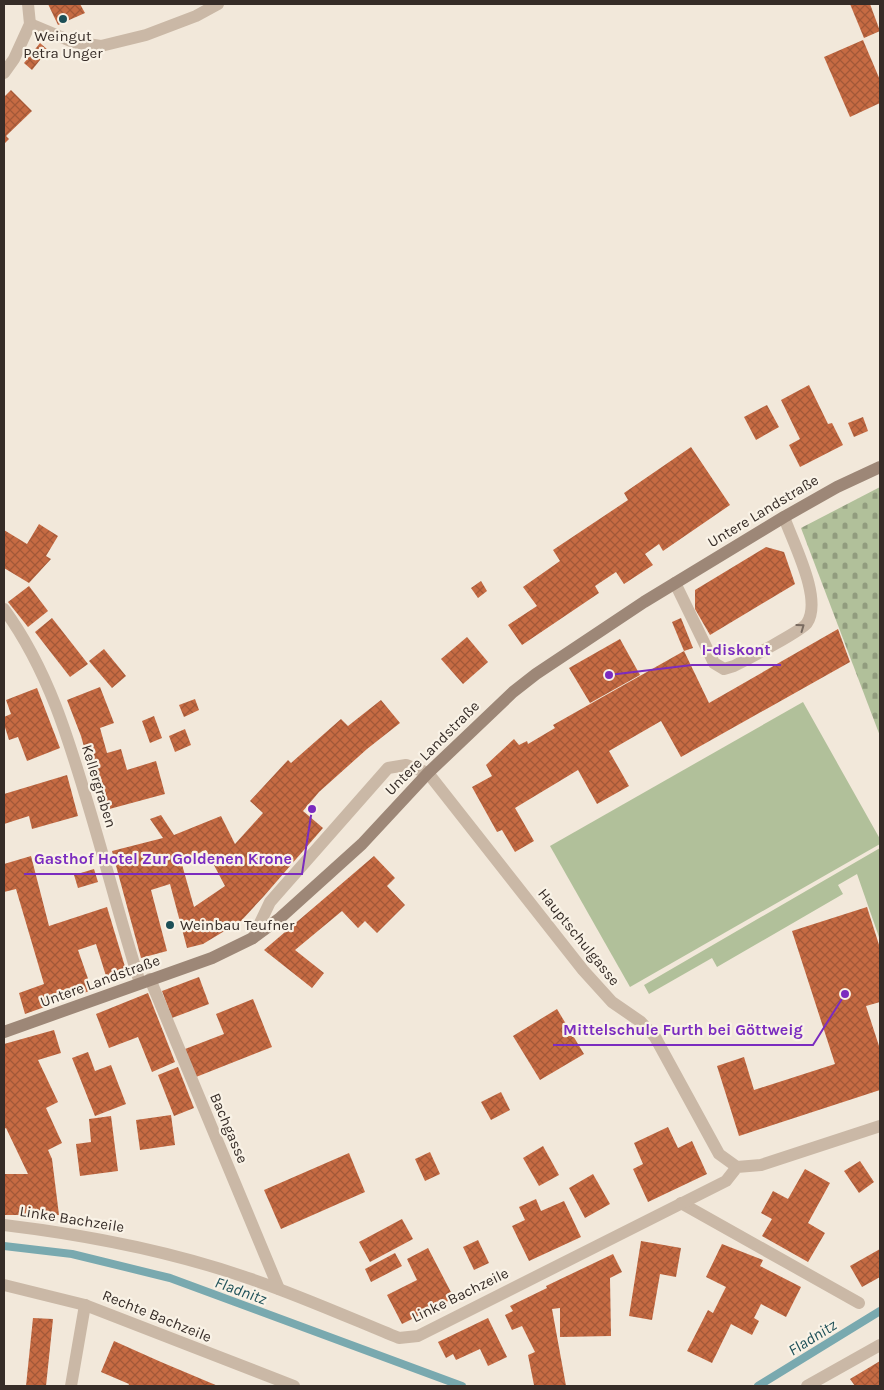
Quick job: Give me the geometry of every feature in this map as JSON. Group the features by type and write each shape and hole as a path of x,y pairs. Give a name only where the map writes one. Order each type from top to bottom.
{"street":[{"path":"4,73 14,59 30,24 28,4"},
{"path":"30,24 73,42 101,46 146,35 196,16 218,4"},
{"name":"Untere Landstraße","path":"4,1032 212,958 252,938 280,918 362,844 428,773 512,692 536,674 675,583 784,517 837,487 880,467"},
{"path":"675,583 714,662 724,669 734,666 806,624 813,608 811,591 784,517"},
{"name":"Kellergraben","path":"4,609 21,633 51,691 145,981"},
{"path":"252,938 270,902 388,768 406,765 428,773"},
{"name":"Hauptschulgasse","path":"428,773 583,970 612,1002 641,1022 655,1037 719,1154 736,1167"},
{"name":"Bachgasse","path":"145,981 279,1289"},
{"path":"736,1167 761,1165 880,1126"},
{"name":"Linke Bachzeile","path":"4,1225 120,1242 192,1261 279,1289 399,1338 418,1336 726,1181 736,1167"},
{"path":"681,1203 859,1303"},
{"name":"Rechte Bachzeile","path":"4,1285 85,1304 294,1386"},
{"path":"71,1386 85,1304"},
{"path":"807,1386 880,1345"}],"green space":[{"path":"880,487 880,736 801,528"},
{"path":"803,702 880,839 880,844 630,987 550,846"},
{"path":"880,848 880,940 857,874 838,885 843,894 717,967 712,958 649,994 644,985"}],"building":[{"name":"Weingut Petra Unger","path":"48,4 80,4 85,13 58,25"},
{"path":"850,4 870,4 880,31 864,38"},
{"path":"863,40 880,80 880,103 850,117 824,57"},
{"path":"40,43 48,50 32,70 24,63"},
{"path":"11,90 32,111 6,136 9,139 4,144 4,97"},
{"path":"809,385 828,424 832,423 843,445 800,467 789,445 800,439 781,400"},
{"path":"767,405 779,427 756,440 744,417"},
{"path":"863,417 868,431 854,437 848,423"},
{"path":"691,447 730,505 663,551 659,544 645,554 653,565 624,584 616,572 595,586 599,593 522,645 508,625 537,606 523,587 560,561 553,550 628,500 624,493"},
{"path":"39,524 58,536 46,556 51,559 29,583 4,568 4,530 27,544"},
{"path":"766,547 784,552 795,584 710,635 695,609 695,590"},
{"path":"481,581 487,591 478,598 471,588"},
{"path":"29,586 48,611 28,627 8,602"},
{"path":"52,618 88,664 70,677 35,632"},
{"path":"681,618 693,648 684,651 672,622"},
{"path":"838,629 850,662 681,757 661,721 609,751 629,786 597,804 578,770 515,808 534,841 515,852 502,830 497,832 472,787 492,776 486,765 514,739 519,745 527,741 528,744 555,728 553,725 684,651 709,703"},
{"path":"467,637 488,662 463,684 441,659"},
{"path":"620,639 640,675 590,703 569,668"},
{"path":"104,649 126,676 112,688 89,661"},
{"path":"100,687 114,723 100,728 107,753 121,749 127,770 156,761 165,794 102,811 81,736 67,700"},
{"path":"37,688 60,748 27,761 18,737 9,740 4,717 11,714 6,700"},
{"path":"195,699 199,710 184,717 179,705"},
{"path":"381,700 400,723 367,749 319,792 303,811 323,828 241,921 203,944 187,948 170,884 151,890 167,951 141,958 112,851 163,838 150,819 161,815 174,835 221,816 235,844 263,813 250,801 288,760 291,763 341,719 348,726","holes":["206,850 225,886 194,907 181,861"]},
{"path":"154,716 162,738 150,743 142,721"},
{"path":"185,729 191,745 175,752 169,736"},
{"path":"67,775 78,816 32,829 29,816 4,824 4,794"},
{"path":"31,856 49,926 107,907 126,970 106,976 96,944 78,950 92,990 25,1014 19,993 44,984 16,889 4,892 4,864"},
{"path":"374,856 395,878 387,886 405,905 377,933 365,921 358,928 342,911 295,950 324,973 312,988 264,950"},
{"path":"94,869 98,882 78,888 74,875"},
{"path":"867,907 880,948 880,1002 866,1006 880,1049 880,1090 739,1136 717,1066 744,1057 754,1090 835,1064 792,931"},
{"path":"199,977 209,1004 172,1018 162,991"},
{"path":"148,993 175,1062 152,1072 138,1037 109,1048 96,1014"},
{"path":"253,999 272,1047 196,1077 185,1049 224,1034 216,1014"},
{"path":"557,1009 584,1054 540,1080 513,1036"},
{"path":"54,1030 61,1053 38,1060 58,1102 46,1108 62,1143 48,1150 52,1159 59,1215 4,1215 4,1174 28,1174 6,1128 4,1129 4,1044"},
{"path":"88,1052 95,1071 111,1065 126,1104 95,1116 72,1058"},
{"path":"178,1067 194,1108 174,1116 158,1075"},
{"path":"501,1092 510,1110 491,1120 481,1102"},
{"path":"171,1115 175,1145 140,1150 136,1120"},
{"path":"111,1116 118,1171 80,1176 76,1144 91,1142 89,1119"},
{"path":"668,1127 678,1148 692,1141 707,1174 648,1202 633,1169 643,1164 634,1143"},
{"path":"543,1146 559,1175 539,1186 523,1158"},
{"path":"430,1152 440,1174 425,1181 415,1159"},
{"path":"349,1153 365,1192 281,1229 264,1190"},
{"path":"860,1161 874,1182 859,1193 844,1171"},
{"path":"805,1169 830,1183 808,1223 825,1233 808,1262 762,1236 772,1219 761,1213 773,1191 788,1199"},
{"path":"593,1174 610,1204 585,1218 569,1188"},
{"path":"536,1199 541,1211 564,1201 581,1237 529,1261 512,1226 525,1220 519,1207"},
{"path":"402,1219 413,1239 370,1262 359,1242"},
{"path":"478,1240 489,1263 474,1270 463,1247"},
{"path":"641,1241 681,1248 676,1277 660,1274 652,1320 629,1316"},
{"path":"722,1244 763,1260 760,1266 801,1287 786,1317 761,1304 754,1318 759,1321 752,1335 731,1324 712,1363 687,1351 708,1310 713,1313 726,1287 706,1277"},
{"path":"428,1248 454,1298 402,1324 387,1295 417,1280 407,1259"},
{"path":"880,1249 880,1277 862,1287 850,1266"},
{"path":"395,1253 402,1266 371,1282 365,1269"},
{"path":"613,1254 622,1272 610,1278 611,1336 560,1337 560,1308 552,1309 566,1386 534,1385 528,1355 535,1352 522,1326 512,1330 505,1315 513,1311 510,1306 547,1288 546,1286"},
{"path":"33,1318 53,1319 46,1386 26,1386"},
{"path":"488,1318 507,1357 488,1366 480,1349 456,1360 453,1354 446,1358 438,1342"},
{"path":"114,1341 218,1386 128,1386 129,1384 101,1372"},
{"path":"880,1361 880,1386 855,1386 850,1379"}],"waterway":[{"name":"Fladnitz","path":"4,1246 72,1254 170,1278 462,1386"},
{"name":"Fladnitz","path":"758,1386 880,1311"}],"place":[{"name":"Weingut Petra Unger","path":"63,19"},
{"name":"I-diskont","path":"609,675"},
{"name":"Gasthof Hotel Zur Goldenen Krone","path":"312,809"},
{"name":"Weinbau Teufner","path":"170,925"},
{"name":"Mittelschule Furth bei Göttweig","path":"845,994"}]}
